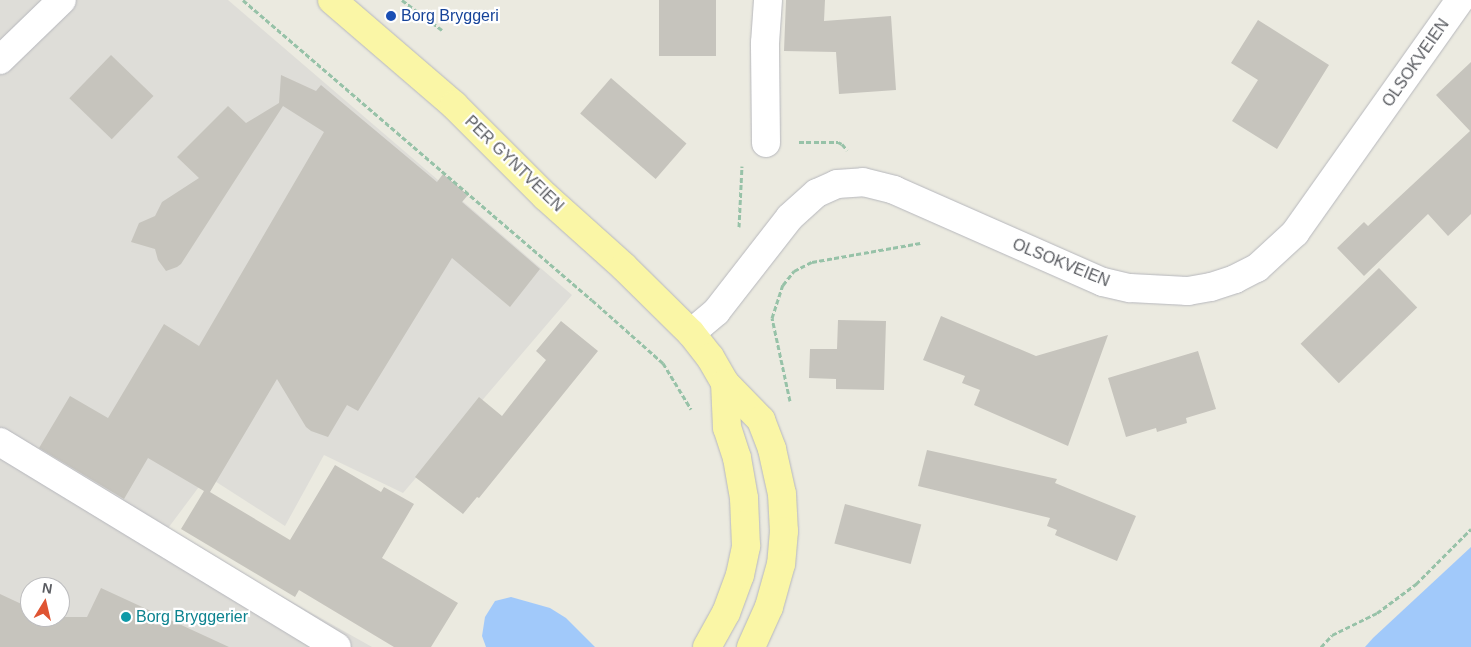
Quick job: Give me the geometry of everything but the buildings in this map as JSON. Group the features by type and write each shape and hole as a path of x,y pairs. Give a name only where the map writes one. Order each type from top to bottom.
{"main road":[{"name":"PER GYNTVEIEN","path":"332,0 454,105 545,196 624,267 690,333 710,357 725,383"},
{"path":"707,647 726,613 740,575 746,546 744,498 737,458 727,428 725,383"},
{"path":"725,383 761,420 772,449 782,494 784,531 781,564 769,607 752,647"}],"street":[{"path":"0,60 62,0"},
{"path":"766,137 765,43 768,0"},
{"name":"OLSOKVEIEN","path":"690,333 716,312 790,217 804,202 837,184 863,182 908,196 1103,282 1130,288 1188,291 1211,288 1235,279 1257,268 1295,233 1460,0"},
{"path":"0,442 337,647"}],"path":[{"path":"243,0 592,300 663,364 692,412"},
{"path":"402,0 442,30"},
{"path":"739,233 742,147 766,137 838,142 846,148 863,182"},
{"path":"792,409 772,318 783,285 794,271 812,262 920,243"},
{"path":"1321,647 1332,635 1377,613 1416,584 1471,529"}],"shaded area":[{"path":"0,0 228,0 572,295 403,493 324,455 285,526 207,476 166,531 372,647 0,647"}],"water":[{"path":"1471,547 1471,647 1365,647 1373,638"},
{"path":"511,597 550,608 566,618 595,647 486,647 482,636 485,617 495,601"}],"place":[{"name":"Borg Bryggeri","path":"391,16"},
{"name":"Borg Bryggerier","path":"126,617"}]}
